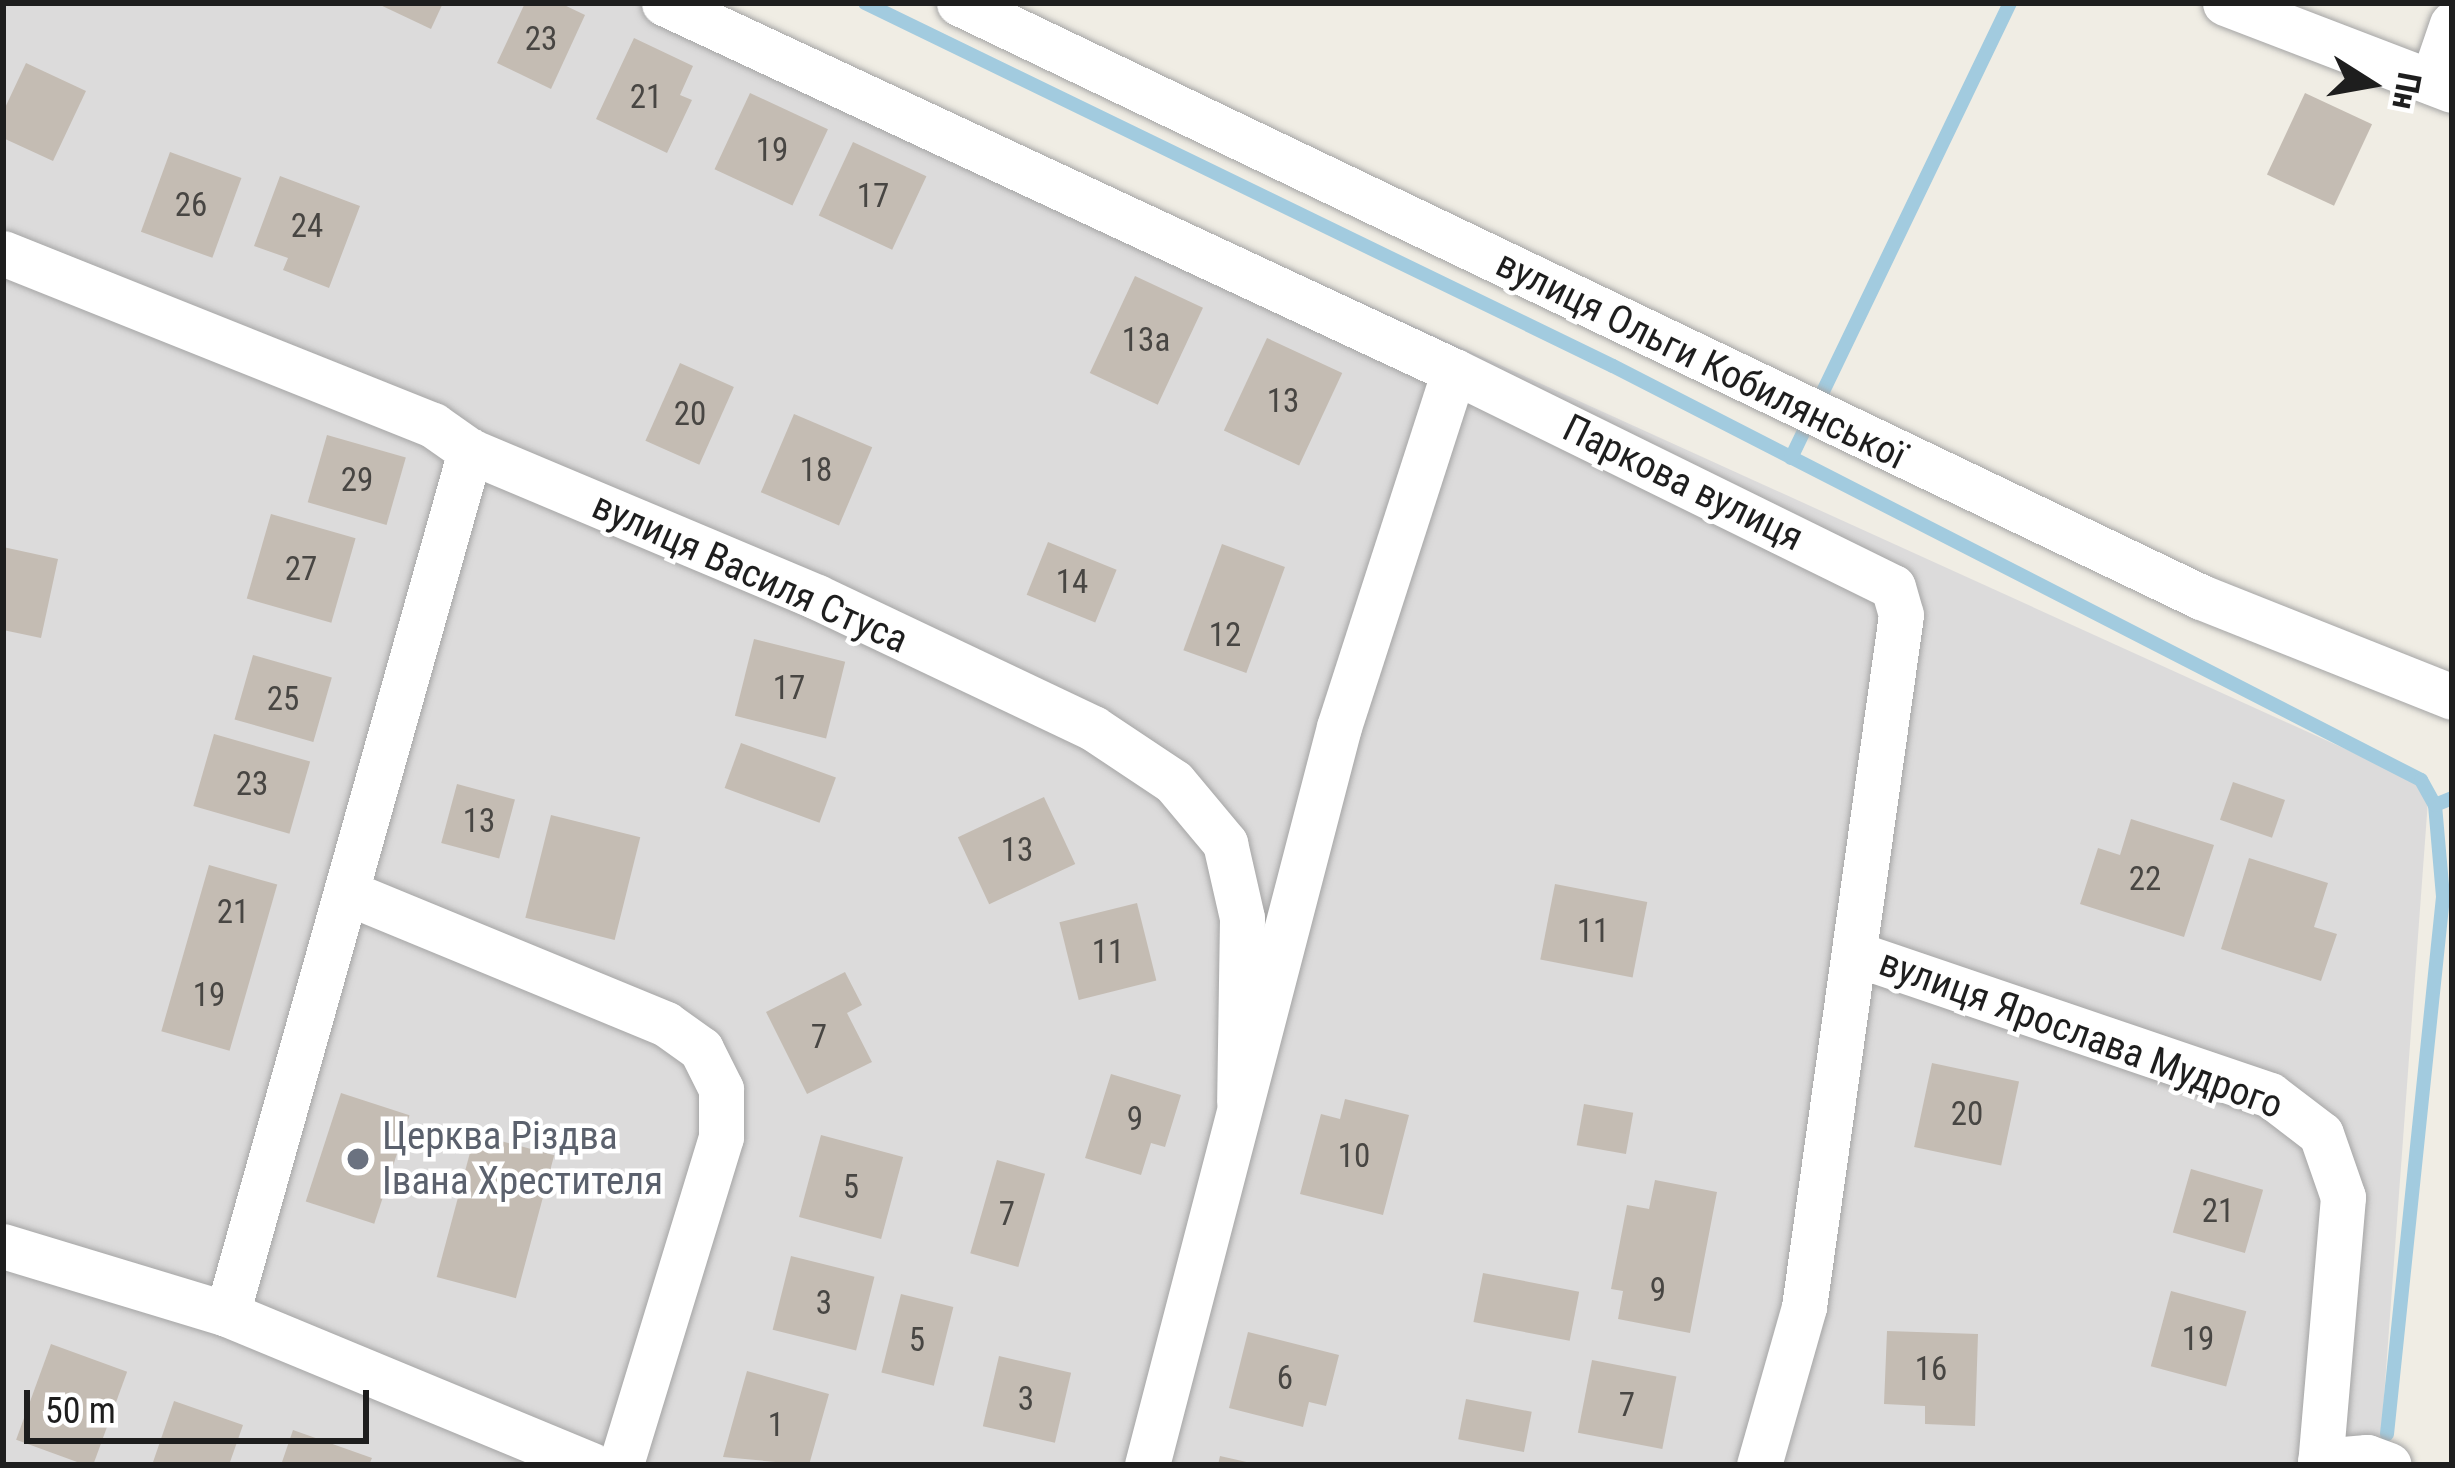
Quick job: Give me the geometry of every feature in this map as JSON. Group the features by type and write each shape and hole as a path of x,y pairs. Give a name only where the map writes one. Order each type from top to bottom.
{"street":[{"name":"Паркова вулиця","path":"664,3 1454,371 1893,587 1901,615 1804,1307 1759,1465"},
{"name":"вулиця Ольги Кобилянської","path":"959,3 2201,597 2452,697"},
{"path":"2225,3 2442,86 2452,23"},
{"name":"вулиця Василя Стуса","path":"3,253 433,424 470,452 817,598 1094,728 1174,782 1225,843 1242,918 1239,1102"},
{"name":"вулиця Василя Стуса","path":"1147,1465 1339,727 1454,371"},
{"path":"226,1314 470,452"},
{"path":"346,892 666,1024 701,1049 722,1089 721,1137 621,1465"},
{"name":"вулиця Ярослава Мудрого","path":"1856,954 2270,1095 2321,1135 2343,1197 2320,1463"},
{"path":"3,1246 226,1314 592,1465"},
{"path":"2320,1463 2367,1456 2389,1465"}],"shaded area":[{"path":"3,3 703,3 2429,787 2379,1465 3,1465"}],"building":[{"path":"376,3 443,3 431,29"},
{"path":"525,3 560,3 585,15 551,89 497,63"},
{"path":"634,38 693,66 680,95 692,100 667,153 596,119"},
{"path":"26,63 86,91 53,161 3,138 3,112"},
{"path":"750,93 828,129 792,205 715,169"},
{"path":"2305,93 2372,124 2334,206 2267,175"},
{"path":"853,142 926,176 892,250 819,215"},
{"path":"170,152 241,178 212,258 141,232"},
{"path":"280,176 360,206 329,288 283,270 288,258 254,246"},
{"path":"1135,276 1203,308 1158,405 1090,373"},
{"path":"1267,338 1342,373 1299,466 1224,430"},
{"path":"680,363 734,387 699,465 645,441"},
{"path":"794,414 872,447 839,525 761,492"},
{"path":"327,435 406,458 387,525 308,502"},
{"path":"271,514 356,538 331,623 247,599"},
{"path":"1048,542 1117,570 1095,623 1027,595"},
{"path":"1222,544 1285,567 1246,673 1183,650"},
{"path":"3,547 58,559 41,638 3,630"},
{"path":"754,639 845,662 826,738 735,716"},
{"path":"253,655 332,678 313,742 235,719"},
{"path":"214,734 310,762 289,834 193,806"},
{"path":"741,743 836,778 819,823 725,788"},
{"path":"2233,782 2285,800 2272,838 2220,820"},
{"path":"457,784 515,800 499,858 441,843"},
{"path":"1044,797 1075,864 989,904 958,837"},
{"path":"551,815 640,837 615,940 525,918"},
{"path":"2131,819 2214,845 2184,937 2080,904 2098,848 2120,855"},
{"path":"2249,858 2328,883 2314,927 2337,934 2321,981 2221,949"},
{"path":"209,865 277,885 230,1051 161,1031"},
{"path":"1555,884 1647,902 1633,978 1540,960"},
{"path":"1137,903 1156,981 1079,1000 1059,922"},
{"path":"845,972 862,1005 847,1013 872,1062 807,1094 766,1012"},
{"path":"1932,1063 2019,1082 2001,1166 1914,1147"},
{"path":"1111,1074 1181,1095 1165,1147 1151,1143 1141,1175 1085,1158"},
{"name":"Церква Різдва Івана Хрестителя","path":"341,1093 409,1115 374,1224 306,1201"},
{"path":"1345,1099 1409,1115 1383,1215 1300,1194 1321,1114 1340,1119"},
{"path":"1584,1104 1633,1113 1626,1154 1577,1145"},
{"path":"475,1134 554,1155 516,1298 437,1277"},
{"path":"821,1135 903,1157 881,1239 799,1217"},
{"path":"997,1160 1045,1174 1018,1267 970,1253"},
{"path":"2191,1169 2263,1190 2245,1253 2173,1232"},
{"path":"1655,1180 1717,1192 1690,1333 1618,1319 1623,1291 1611,1289 1627,1205 1649,1209"},
{"path":"791,1256 874,1277 856,1351 773,1330"},
{"path":"1483,1273 1579,1292 1570,1341 1473,1322"},
{"path":"2171,1291 2246,1311 2226,1387 2151,1366"},
{"path":"901,1294 953,1307 934,1386 881,1373"},
{"path":"1887,1331 1978,1334 1975,1426 1925,1424 1925,1406 1884,1404"},
{"path":"1248,1332 1339,1355 1326,1406 1309,1402 1303,1427 1229,1408"},
{"path":"51,1344 127,1372 93,1465 16,1440"},
{"path":"999,1356 1071,1373 1055,1443 983,1426"},
{"path":"1592,1360 1676,1376 1662,1449 1578,1433"},
{"path":"747,1371 829,1394 809,1465 723,1457"},
{"path":"1466,1399 1532,1412 1524,1452 1458,1439"},
{"path":"174,1401 243,1425 229,1465 152,1465"},
{"path":"293,1430 372,1458 369,1465 281,1465"},
{"path":"1220,1456 1251,1463 1218,1465"}],"waterway":[{"path":"865,3 1613,366 2421,780 2435,805 2443,897 2387,1434"},
{"path":"1791,458 2010,3"},
{"path":"2435,805 2452,798"}],"place":[{"name":"Церква Різдва Івана Хрестителя","path":"358,1159"}]}
